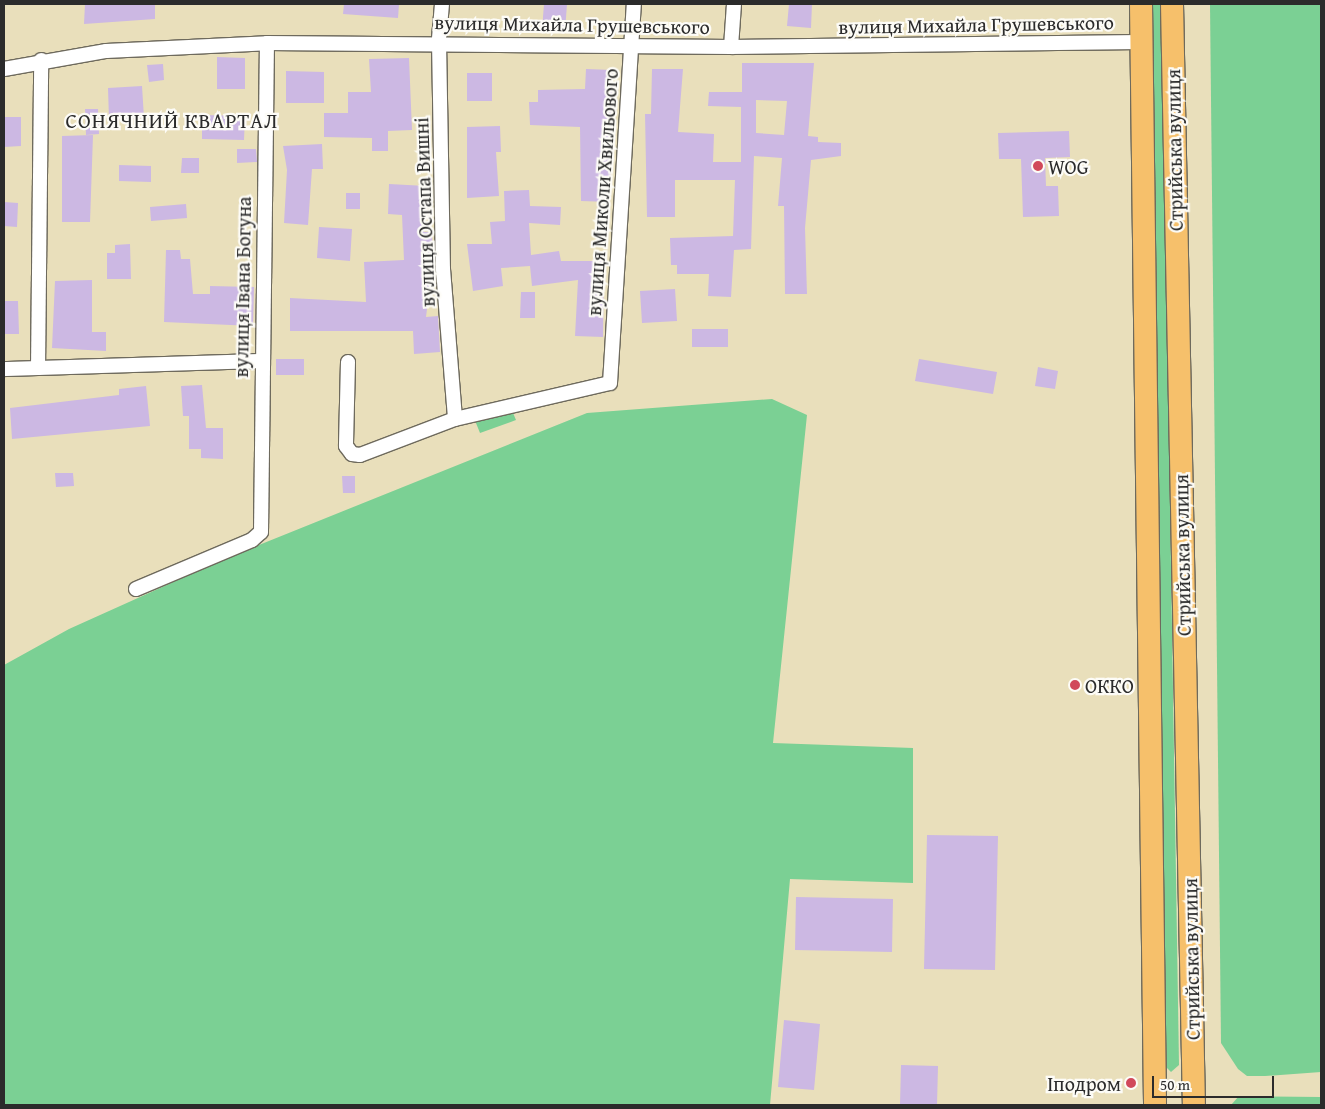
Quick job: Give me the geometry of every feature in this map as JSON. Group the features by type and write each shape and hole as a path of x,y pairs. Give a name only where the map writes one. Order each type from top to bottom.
{"main road":[{"name":"Стрийська вулиця","path":"1141,4 1155,1105"},
{"name":"Стрийська вулиця","path":"1172,4 1194,1105"}],"street":[{"name":"вулиця Остапа Вишні","path":"442,4 439,42 443,269 455,419"},
{"name":"вулиця Миколи Хвильового","path":"455,419 610,383 634,4"},
{"path":"731,47 734,4"},
{"name":"вулиця Михайла Грушевського","path":"4,69 40,60 106,51 267,43 439,42 731,47 1140,42"},
{"name":"вулиця Івана Богуна","path":"136,589 252,540 260,532 260,361 267,43"},
{"path":"38,368 40,60"},
{"path":"4,369 260,361"},
{"path":"348,362 346,446 352,454 360,455 455,419"}],"green space":[{"path":"1150,4 1162,4 1179,1065 1171,1072 1164,1065"},
{"path":"1210,4 1321,4 1321,1072 1247,1076 1238,1069 1221,1043"},
{"path":"772,399 807,415 773,743 913,748 913,883 790,879 770,1105 4,1105 4,665 69,629 229,557 587,413"},
{"path":"510,406 516,420 480,433 474,418"},
{"path":"1239,1096 1321,1097 1321,1105 1231,1105"}],"building":[{"path":"85,4 155,4 155,19 84,24"},
{"path":"344,4 399,4 398,18 343,14"},
{"path":"544,4 567,4 565,31 542,30"},
{"path":"789,4 812,4 811,28 787,26"},
{"path":"217,57 245,58 245,89 217,89"},
{"path":"409,58 412,130 388,131 388,151 372,151 372,138 324,137 324,113 348,113 348,92 371,92 369,59"},
{"path":"742,63 814,63 808,136 818,137 818,142 841,143 841,156 811,160 805,228 807,294 785,294 784,206 778,206 782,158 754,156 751,249 734,250 731,297 708,296 709,274 677,274 677,265 671,265 670,238 733,236 735,180 675,180 675,217 647,217 645,114 651,114 652,69 683,69 678,132 714,134 713,162 741,162 741,107 708,106 709,92 742,92","holes":["756,100 787,101 784,135 756,133"]},
{"path":"163,64 164,80 149,82 147,65"},
{"path":"586,69 613,70 610,202 581,201 580,127 530,125 529,102 538,102 538,90 585,89"},
{"path":"286,71 324,72 324,103 286,103"},
{"path":"467,73 492,73 492,101 467,101"},
{"path":"142,86 144,118 109,120 108,88"},
{"path":"85,109 98,109 99,134 86,135"},
{"path":"202,115 245,116 244,140 202,139"},
{"path":"4,117 21,117 21,146 4,147"},
{"path":"500,126 501,152 496,152 499,196 467,198 467,127"},
{"path":"1069,131 1070,157 1045,158 1046,186 1058,186 1059,216 1023,217 1021,159 999,159 998,133"},
{"path":"93,135 90,222 62,222 62,136"},
{"path":"322,144 323,169 312,169 308,225 284,223 287,170 283,146"},
{"path":"237,149 256,149 257,162 237,163"},
{"path":"182,158 199,158 199,173 181,173"},
{"path":"119,165 151,166 151,182 119,181"},
{"path":"389,184 426,186 424,232 432,232 433,261 426,317 438,316 440,352 414,354 413,331 290,331 290,298 366,302 364,262 404,260 402,215 388,214"},
{"path":"529,190 530,206 561,207 560,225 529,223 531,255 559,251 561,261 604,261 603,337 575,336 578,280 532,286 530,266 501,268 503,286 473,291 467,244 492,244 490,222 505,221 504,191"},
{"path":"346,193 360,193 360,209 346,209"},
{"path":"4,202 18,203 17,227 4,226"},
{"path":"186,204 187,218 151,221 150,207"},
{"path":"319,227 352,229 350,261 317,258"},
{"path":"130,244 131,279 107,279 107,253 115,253 115,245"},
{"path":"166,250 180,250 181,259 190,259 193,294 210,294 210,286 254,287 253,326 164,322"},
{"path":"92,280 92,332 106,332 106,351 52,348 55,281"},
{"path":"675,289 677,321 642,323 640,291"},
{"path":"521,292 535,292 535,318 520,318"},
{"path":"4,301 18,301 19,334 4,334"},
{"path":"692,329 728,329 728,347 692,347"},
{"path":"276,359 304,359 304,375 276,375"},
{"path":"919,359 997,372 993,394 915,381"},
{"path":"1038,367 1058,371 1055,389 1035,386"},
{"path":"202,385 206,428 223,428 223,459 201,458 201,449 189,449 189,416 183,416 181,386"},
{"path":"146,386 150,426 12,439 10,408 119,395 119,389"},
{"path":"55,473 73,473 74,486 56,487"},
{"path":"342,476 355,476 355,493 343,493"},
{"path":"927,835 998,836 995,970 924,969"},
{"path":"796,897 893,899 892,952 795,950"},
{"path":"784,1020 820,1024 814,1090 778,1087"},
{"path":"901,1065 938,1066 937,1105 900,1105"}],"place":[{"name":"WOG","path":"1038,166"},
{"name":"ОККО","path":"1075,685"},
{"name":"Іподром","path":"1131,1083"}],"district":[{"name":"СОНЯЧНИЙ КВАРТАЛ","path":"172,121"}]}
